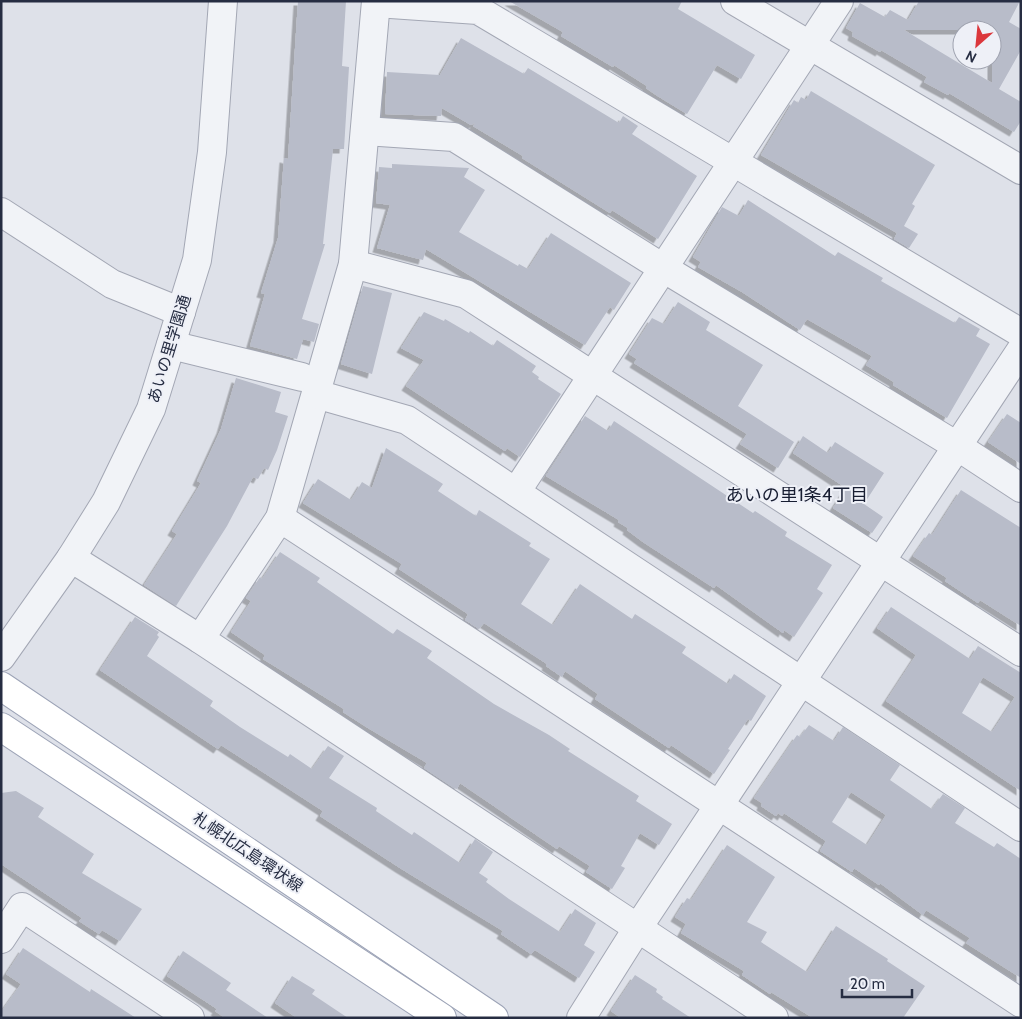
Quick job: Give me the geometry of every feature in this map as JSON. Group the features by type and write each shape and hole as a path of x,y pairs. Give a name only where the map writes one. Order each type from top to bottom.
{"main road":[{"name":"札幌北広島環状線","path":"1,686 494,1018"},
{"name":"札幌北広島環状線","path":"1,727 442,1018"}],"street":[{"name":"あいの里学園通","path":"1,657 71,558 106,502 151,409 196,260 212,152 222,1"},
{"path":"735,1 1021,170"},
{"path":"516,492 839,1"},
{"path":"200,639 280,518 309,386 354,264 376,2 478,10 1021,333"},
{"path":"365,131 454,137 664,268 957,446 1021,488"},
{"path":"1,212 87,256 112,284 181,312"},
{"path":"354,264 466,294 1021,652"},
{"path":"171,345 309,386 407,420 801,683 1021,827"},
{"path":"581,1018 637,929 1021,350"},
{"path":"280,518 720,804 1021,1003"},
{"path":"71,558 200,639 774,1018"},
{"path":"1,939 22,907 190,1018"}],"building":[{"path":"298,1 346,1 342,66 349,67 344,149 333,149 323,244 325,244 302,319 319,324 314,342 303,339 297,359 250,346 265,294 261,293 278,238 284,158 288,159"},
{"path":"509,1 682,1 678,9 755,55 741,79 717,65 687,114 656,95 646,88 647,86 614,65 613,67 561,36 563,32"},
{"path":"919,1 1020,1 1009,22 1021,29 1021,50 999,89 1021,102 1021,121 1014,132 949,93 948,95 924,82 927,77 881,50 880,52 852,36 853,32 846,28 860,3 885,17 890,10 908,20"},
{"path":"461,38 524,74 528,68 619,123 623,116 638,126 632,134 697,176 658,239 612,210 610,213 522,158 523,156 473,126 475,123 471,125 442,108 441,116 385,114 387,72 440,75"},
{"path":"811,91 935,165 912,204 915,206 904,226 918,234 909,248 894,239 897,233 761,155 794,100 798,103 801,97 806,100"},
{"path":"392,164 469,168 464,177 485,190 459,232 518,266 519,264 528,269 551,233 631,283 614,310 610,307 585,345 426,249 423,260 377,248 390,205 376,203 379,167 392,168"},
{"path":"748,200 835,256 838,252 883,278 881,281 955,323 959,317 980,329 976,336 990,344 947,418 893,385 894,382 866,365 872,356 807,319 800,330 742,292 698,267 701,262 693,257 722,207 739,216"},
{"path":"363,286 392,293 372,374 341,364"},
{"path":"678,302 710,322 706,330 763,365 738,406 794,442 778,468 740,444 747,434 634,363 637,359 629,354 652,318 664,324"},
{"path":"424,312 444,321 445,319 469,333 470,331 493,346 497,340 536,366 532,372 539,377 538,379 561,394 520,457 507,448 505,451 406,386 424,360 401,348"},
{"path":"236,378 281,392 275,412 288,416 268,470 264,468 258,479 253,477 227,526 176,606 144,585 177,534 172,531 201,483 197,481 221,429"},
{"path":"1007,414 1021,423 1021,464 988,442"},
{"path":"585,416 608,431 614,421 753,513 755,511 787,532 785,536 832,565 817,589 823,593 794,637 784,630 783,633 716,585 714,588 643,542 627,530 628,528 618,522 619,520 546,476"},
{"path":"803,436 828,453 835,442 884,473 864,504 883,517 872,533 833,508 846,488 793,453"},
{"path":"386,448 443,484 438,491 476,516 479,510 531,543 529,546 550,559 521,604 553,625 580,584 632,619 635,614 686,647 682,653 728,684 734,674 766,696 751,721 748,719 728,749 730,750 714,774 671,745 669,748 595,699 598,694 565,671 562,677 546,666 547,664 484,623 479,629 465,620 468,614 399,569 402,564 303,503 318,479 351,500 362,482 372,488"},
{"path":"961,490 1021,528 1021,626 980,600 978,603 945,581 947,578 913,556 929,533 932,535"},
{"path":"280,552 320,578 317,582 393,634 397,629 432,651 427,658 494,704 549,735 570,749 568,751 639,796 636,801 672,824 659,845 640,833 621,866 625,868 612,889 586,872 590,866 559,846 557,849 460,783 457,789 454,788 424,768 427,763 368,728 343,712 344,709 263,659 265,655 231,632 251,601 246,598 260,577 262,579"},
{"path":"891,607 970,659 978,646 1021,673 1021,791 886,701 916,655 877,628","holes":["983,677 1015,697 992,732 962,713"]},
{"path":"135,617 159,632 157,635 159,637 147,656 213,701 210,706 240,727 288,757 290,754 312,769 328,746 344,756 329,778 377,808 376,811 412,835 414,832 460,863 475,839 493,852 479,873 488,879 486,882 560,932 575,909 596,923 584,945 595,952 579,978 535,950 531,954 501,934 503,931 320,816 323,811 221,745 218,749 100,670"},
{"path":"809,725 834,741 843,727 900,765 890,780 932,809 943,794 965,808 955,823 994,847 997,843 1021,859 1021,978 966,943 970,938 926,910 923,915 880,883 879,885 854,868 852,872 820,851 826,841 784,813 782,816 778,813 776,816 761,806 762,803 754,798 797,735 800,737","holes":["851,792 886,815 867,845 832,822"]},
{"path":"16,791 44,808 38,817 94,854 82,873 142,909 120,941 102,930 99,934 79,921 82,918 1,864 1,793"},
{"path":"727,845 775,877 747,922 767,932 761,942 807,972 836,926 888,959 887,961 925,986 903,1018 813,1018 771,992 770,994 742,975 744,971 681,933 686,924 675,917 687,898 691,900"},
{"path":"23,948 90,992 91,989 136,1018 1,1018 1,1012 21,984 6,974"},
{"path":"183,951 231,983 226,990 268,1018 225,1018 215,1011 217,1009 167,976"},
{"path":"635,975 657,989 656,992 663,997 662,999 691,1018 621,1018 611,1011"},
{"path":"292,976 315,990 312,994 348,1018 297,1018 275,1003"}],"district":[{"name":"あいの里1条4丁目","path":"797,495"}]}
